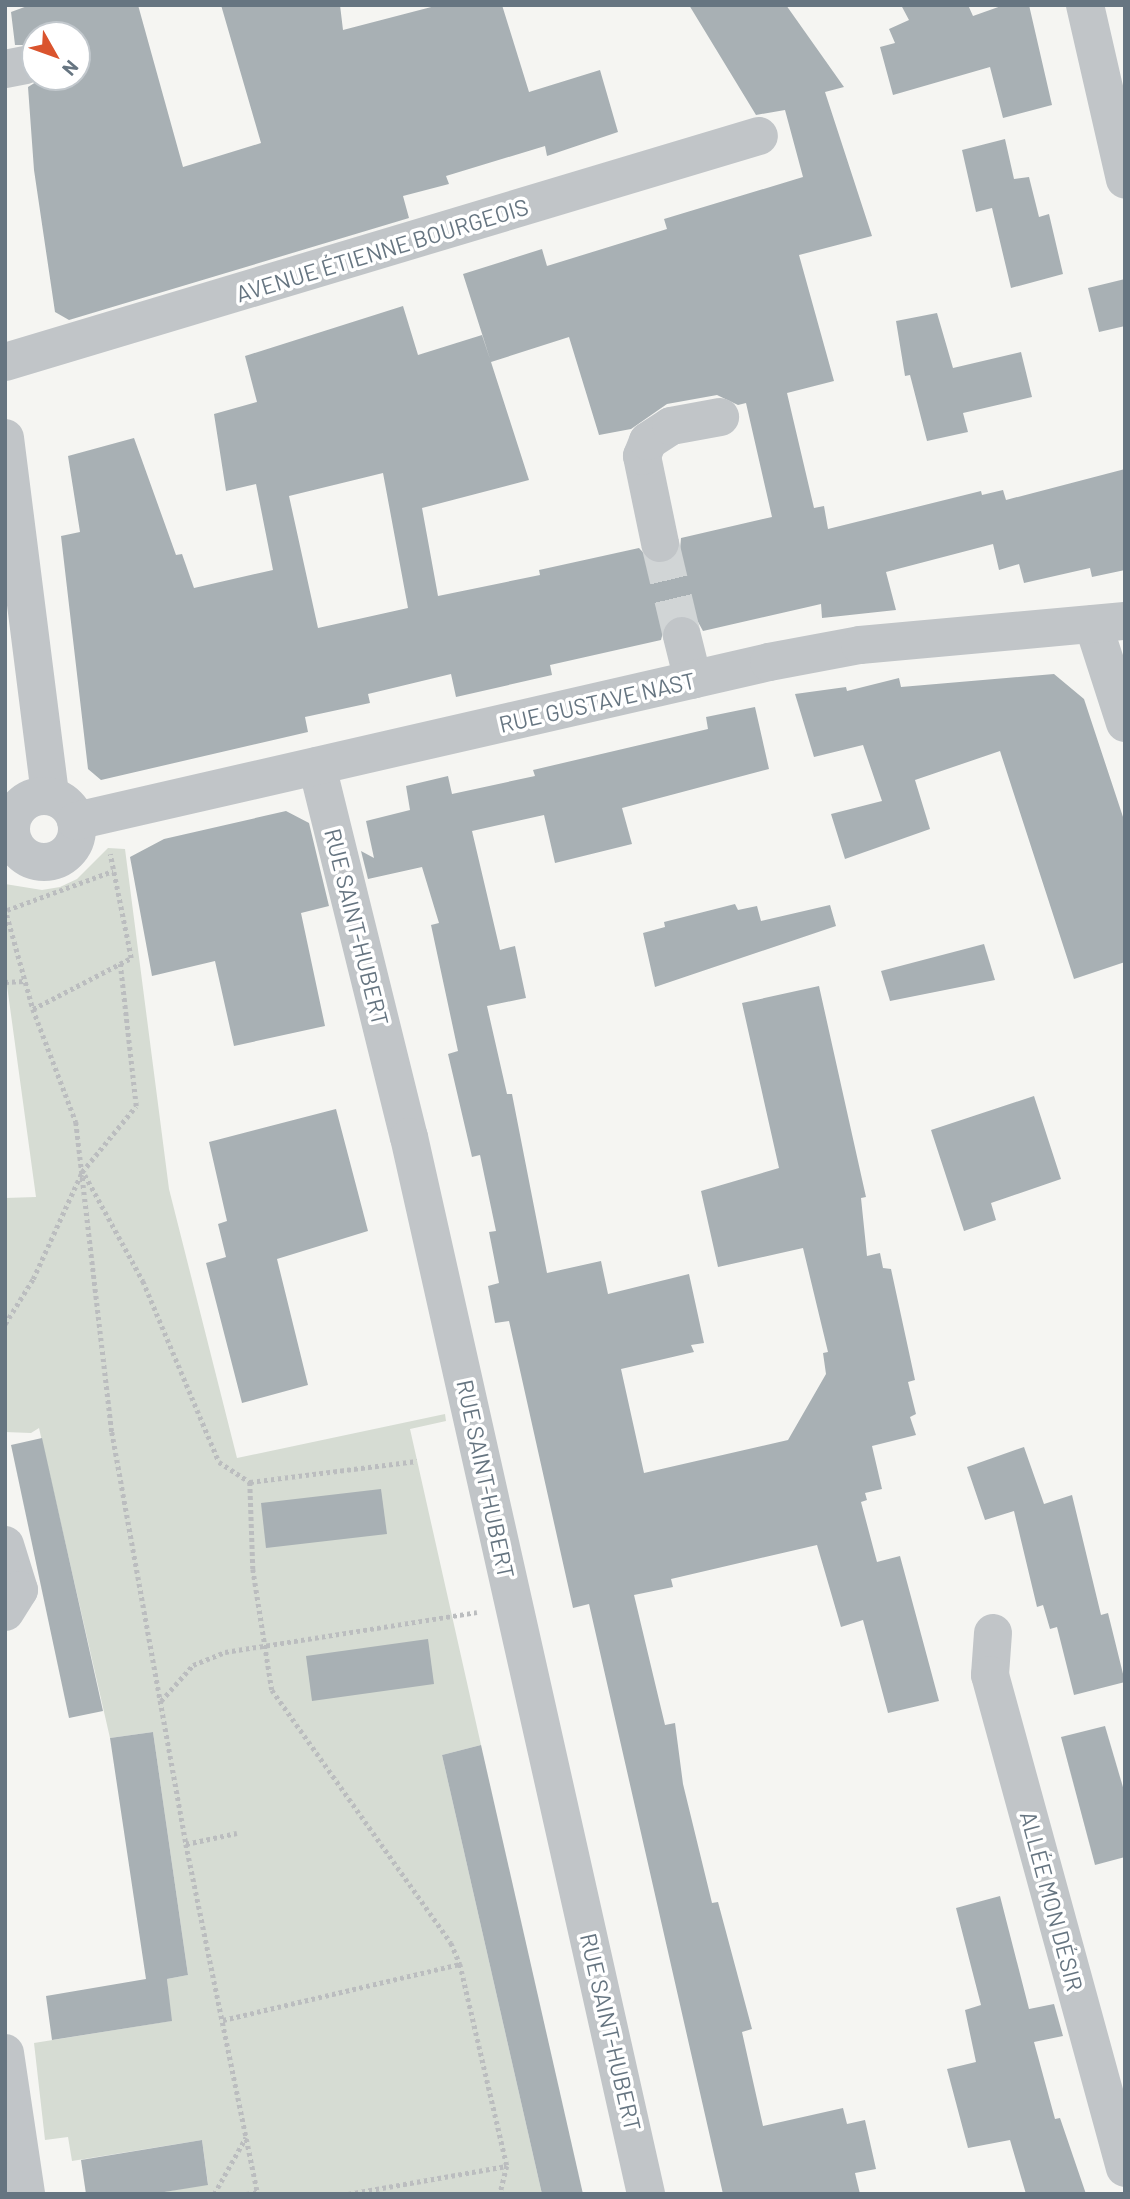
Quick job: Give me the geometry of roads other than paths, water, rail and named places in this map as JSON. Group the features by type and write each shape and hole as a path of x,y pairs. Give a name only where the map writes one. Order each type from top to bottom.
{"street":[{"path":"1085,5 1125,179"},
{"name":"AVENUE ÉTIENNE BOURGEOIS","path":"5,362 759,136"},
{"path":"660,543 642,456 648,441 671,426 720,417"},
{"path":"5,439 63,809 74,843 58,860 35,861 11,852 10,827 13,816 28,800 63,809"},
{"path":"1109,622 1125,723"},
{"name":"RUE GUSTAVE NAST","path":"63,809 317,766 693,680 860,645 1109,622"},
{"path":"682,636 693,680"},
{"name":"RUE SAINT-HUBERT","path":"317,766 409,1136 646,2194"},
{"path":"5,1545 19,1590 5,1612"},
{"name":"ALLÉE MON DÉSIR","path":"993,1633 990,1675 1125,2168"},
{"path":"5,2053 10,2131 26,2194"}],"tunnel":[{"path":"660,543 682,636"}]}
